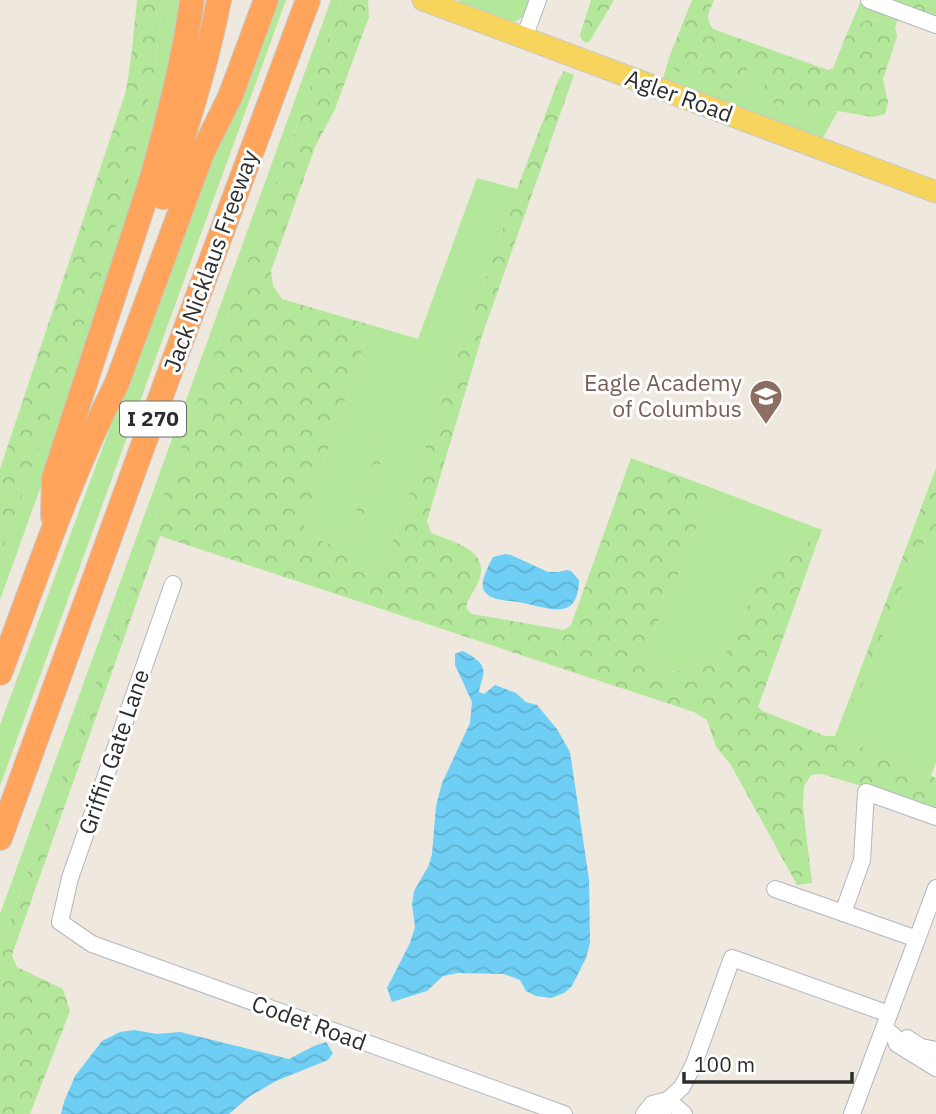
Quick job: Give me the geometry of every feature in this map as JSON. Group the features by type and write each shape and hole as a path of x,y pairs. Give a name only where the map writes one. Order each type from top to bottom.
{"highway":[{"path":"52,534 54,478 152,178 166,128 192,0"},
{"path":"99,418 102,372 185,131 207,57 219,0"},
{"path":"202,153 217,93 250,0"},
{"name":"Jack Nicklaus Freeway","path":"0,673 52,534 99,418 117,383 202,153 230,97 266,0"},
{"name":"Jack Nicklaus Freeway","path":"0,838 308,0"}],"main road":[{"name":"Agler Road","path":"423,0 936,192"}],"street":[{"path":"524,38 538,0"},
{"path":"869,0 936,25"},
{"name":"Griffin Gate Lane","path":"60,922 70,878 173,584"},
{"path":"843,913 862,860 866,792 936,817"},
{"path":"852,1114 889,1026 936,888"},
{"path":"775,889 917,939"},
{"name":"Codet Road","path":"60,922 92,944 564,1114"},
{"path":"665,1107 682,1087 694,1064 732,958 889,1026 921,1047 936,1050"},
{"path":"889,1026 897,1044 936,1068"},
{"path":"644,1114 652,1104 684,1114"}],"green space":[{"path":"137,0 163,0 153,83 112,246 0,557 0,469 126,91"},
{"path":"163,0 180,0 177,45 96,333 0,600 0,557 112,246 153,83"},
{"path":"276,0 286,0 0,786 0,725 219,133"},
{"path":"331,0 342,0 0,949 0,914"},
{"path":"342,0 368,0 369,17 335,109 315,147 271,271 273,286 282,299 371,325 303,523 309,535 341,546 346,540 385,433 386,448 348,560 354,568 365,573 379,572 384,565 558,81 564,71 574,75 482,336 427,521 431,533 457,543 479,559 480,577 466,608 472,614 564,630 571,625 631,458 712,488 664,611 647,640 644,656 651,668 667,672 685,670 719,658 728,650 755,589 763,578 780,571 801,542 809,540 815,549 758,707 825,736 835,736 936,778 936,809 822,774 811,775 804,786 803,807 812,883 797,885 731,765 716,747 707,720 694,712 160,536 12,955 17,967 63,989 70,1011 30,1114 0,1114 0,949"},
{"path":"459,0 532,0 521,18 509,23 463,6"},
{"path":"591,0 614,0 590,41 586,43 580,35"},
{"path":"692,0 714,0 708,18 713,29 828,70 833,68 848,31 867,20 882,19 895,27 897,37 883,79 888,102 885,114 873,117 838,111 805,116 789,112 769,100 765,94 764,64 758,61 750,65 736,87 727,89 710,87 685,76 670,66 670,55"},
{"path":"880,0 936,0 936,17"},
{"path":"860,3 899,17 895,27 876,19 861,23 848,31"},
{"path":"670,55 671,66 736,87 750,64 758,61 764,64 805,116 838,111 821,141 662,82"},
{"path":"477,178 517,189 384,565 379,572 361,572 348,560 386,448 381,439 346,540 341,546 309,535 303,523 371,325 418,339"},
{"path":"936,468 936,534 926,539 914,559 854,702 850,697"},
{"path":"712,488 822,530 815,549 809,540 801,542 780,571 763,578 755,589 728,650 719,658 685,670 667,672 651,668 644,656 647,640 664,611"},
{"path":"936,534 936,762 931,776 835,736 850,697 854,701 858,696 914,559 926,539"}],"water":[{"path":"505,554 548,572 571,571 579,580 573,603 567,608 549,609 488,595 483,588 486,572 493,557"},
{"path":"462,651 483,667 479,692 484,694 495,685 537,705 557,729 570,752 589,879 590,943 586,958 572,986 564,993 551,998 536,996 526,991 520,980 504,974 458,973 443,976 427,991 392,1002 387,988 410,943 415,927 412,904 414,891 429,865 432,854 436,806 442,783 470,723 472,702 455,665 455,654"},
{"path":"134,1030 157,1034 180,1032 289,1059 326,1042 333,1053 328,1060 276,1081 250,1096 229,1114 61,1114 75,1076 102,1041 120,1032"}],"place":[{"name":"Eagle Academy of Columbus","path":"766,426"}]}
